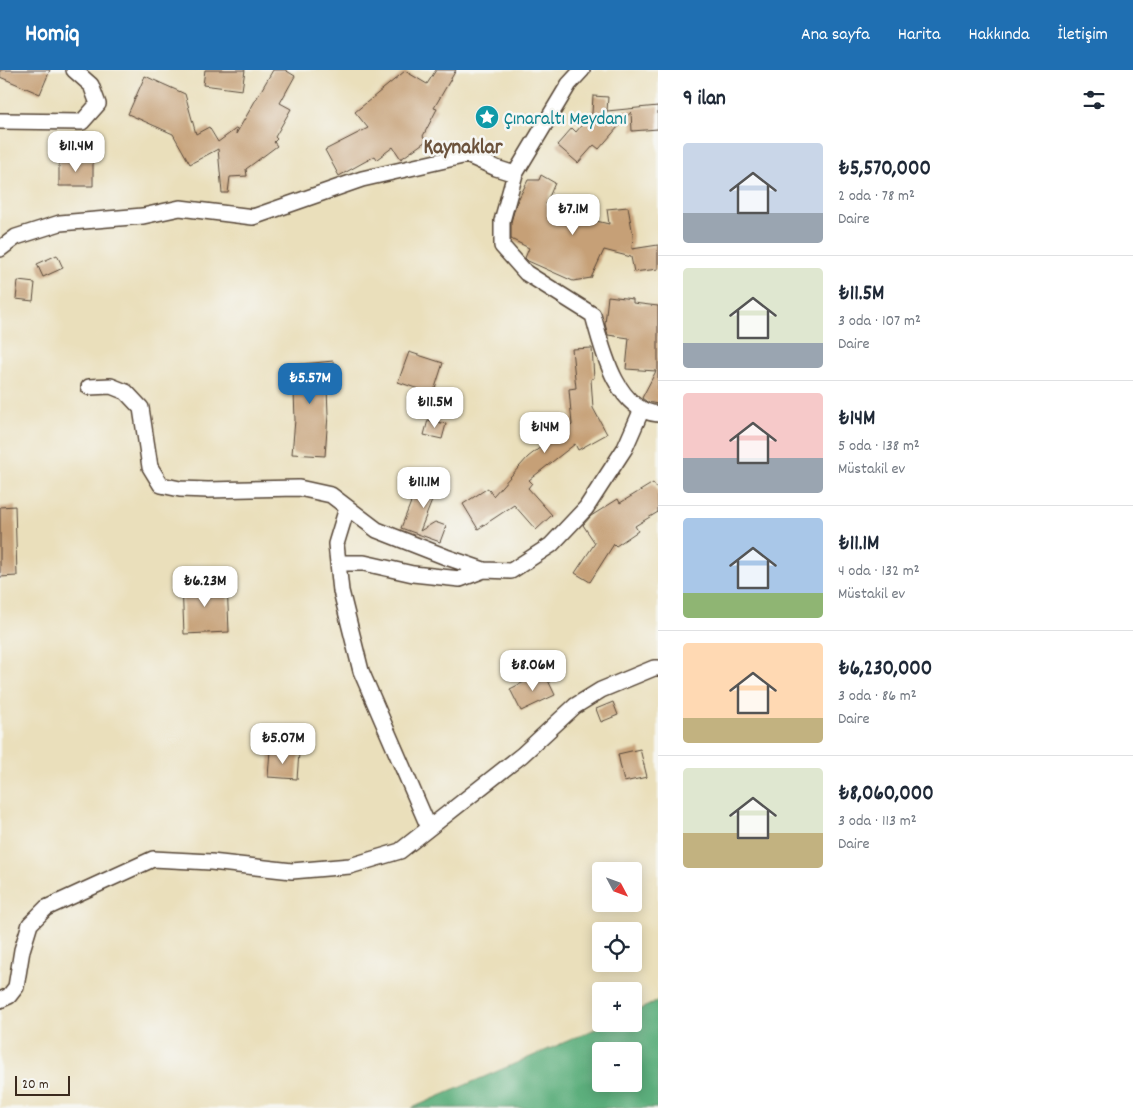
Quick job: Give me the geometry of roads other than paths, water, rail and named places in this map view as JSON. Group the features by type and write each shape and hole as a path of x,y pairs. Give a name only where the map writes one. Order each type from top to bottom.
{"street":[{"path":"0,121 82,122 98,104 92,85 74,70"},
{"path":"582,70 569,84 514,174 502,221 502,246 526,273 593,315 606,363 627,398 650,414 658,414"},
{"path":"0,249 16,237 60,223 143,216 180,208 253,217 362,179 466,155 514,174"},
{"path":"89,387 111,386 126,392 141,408 150,467 161,485 180,489 299,488 331,495 377,530 484,570 511,571 551,545 586,508 625,448 642,409"},
{"path":"347,508 336,544 341,591 361,671 429,828"},
{"path":"338,563 364,563 413,574 460,579 484,570"},
{"path":"0,1000 9,996 16,988 22,950 30,924 46,908 153,859 211,862 292,871 350,866 400,851 522,755 575,706 601,690 658,668"}],"place":[{"name":"Çınaraltı Meydanı","path":"487,117"}],"district":[{"name":"Kaynaklar","path":"463,146"}]}
